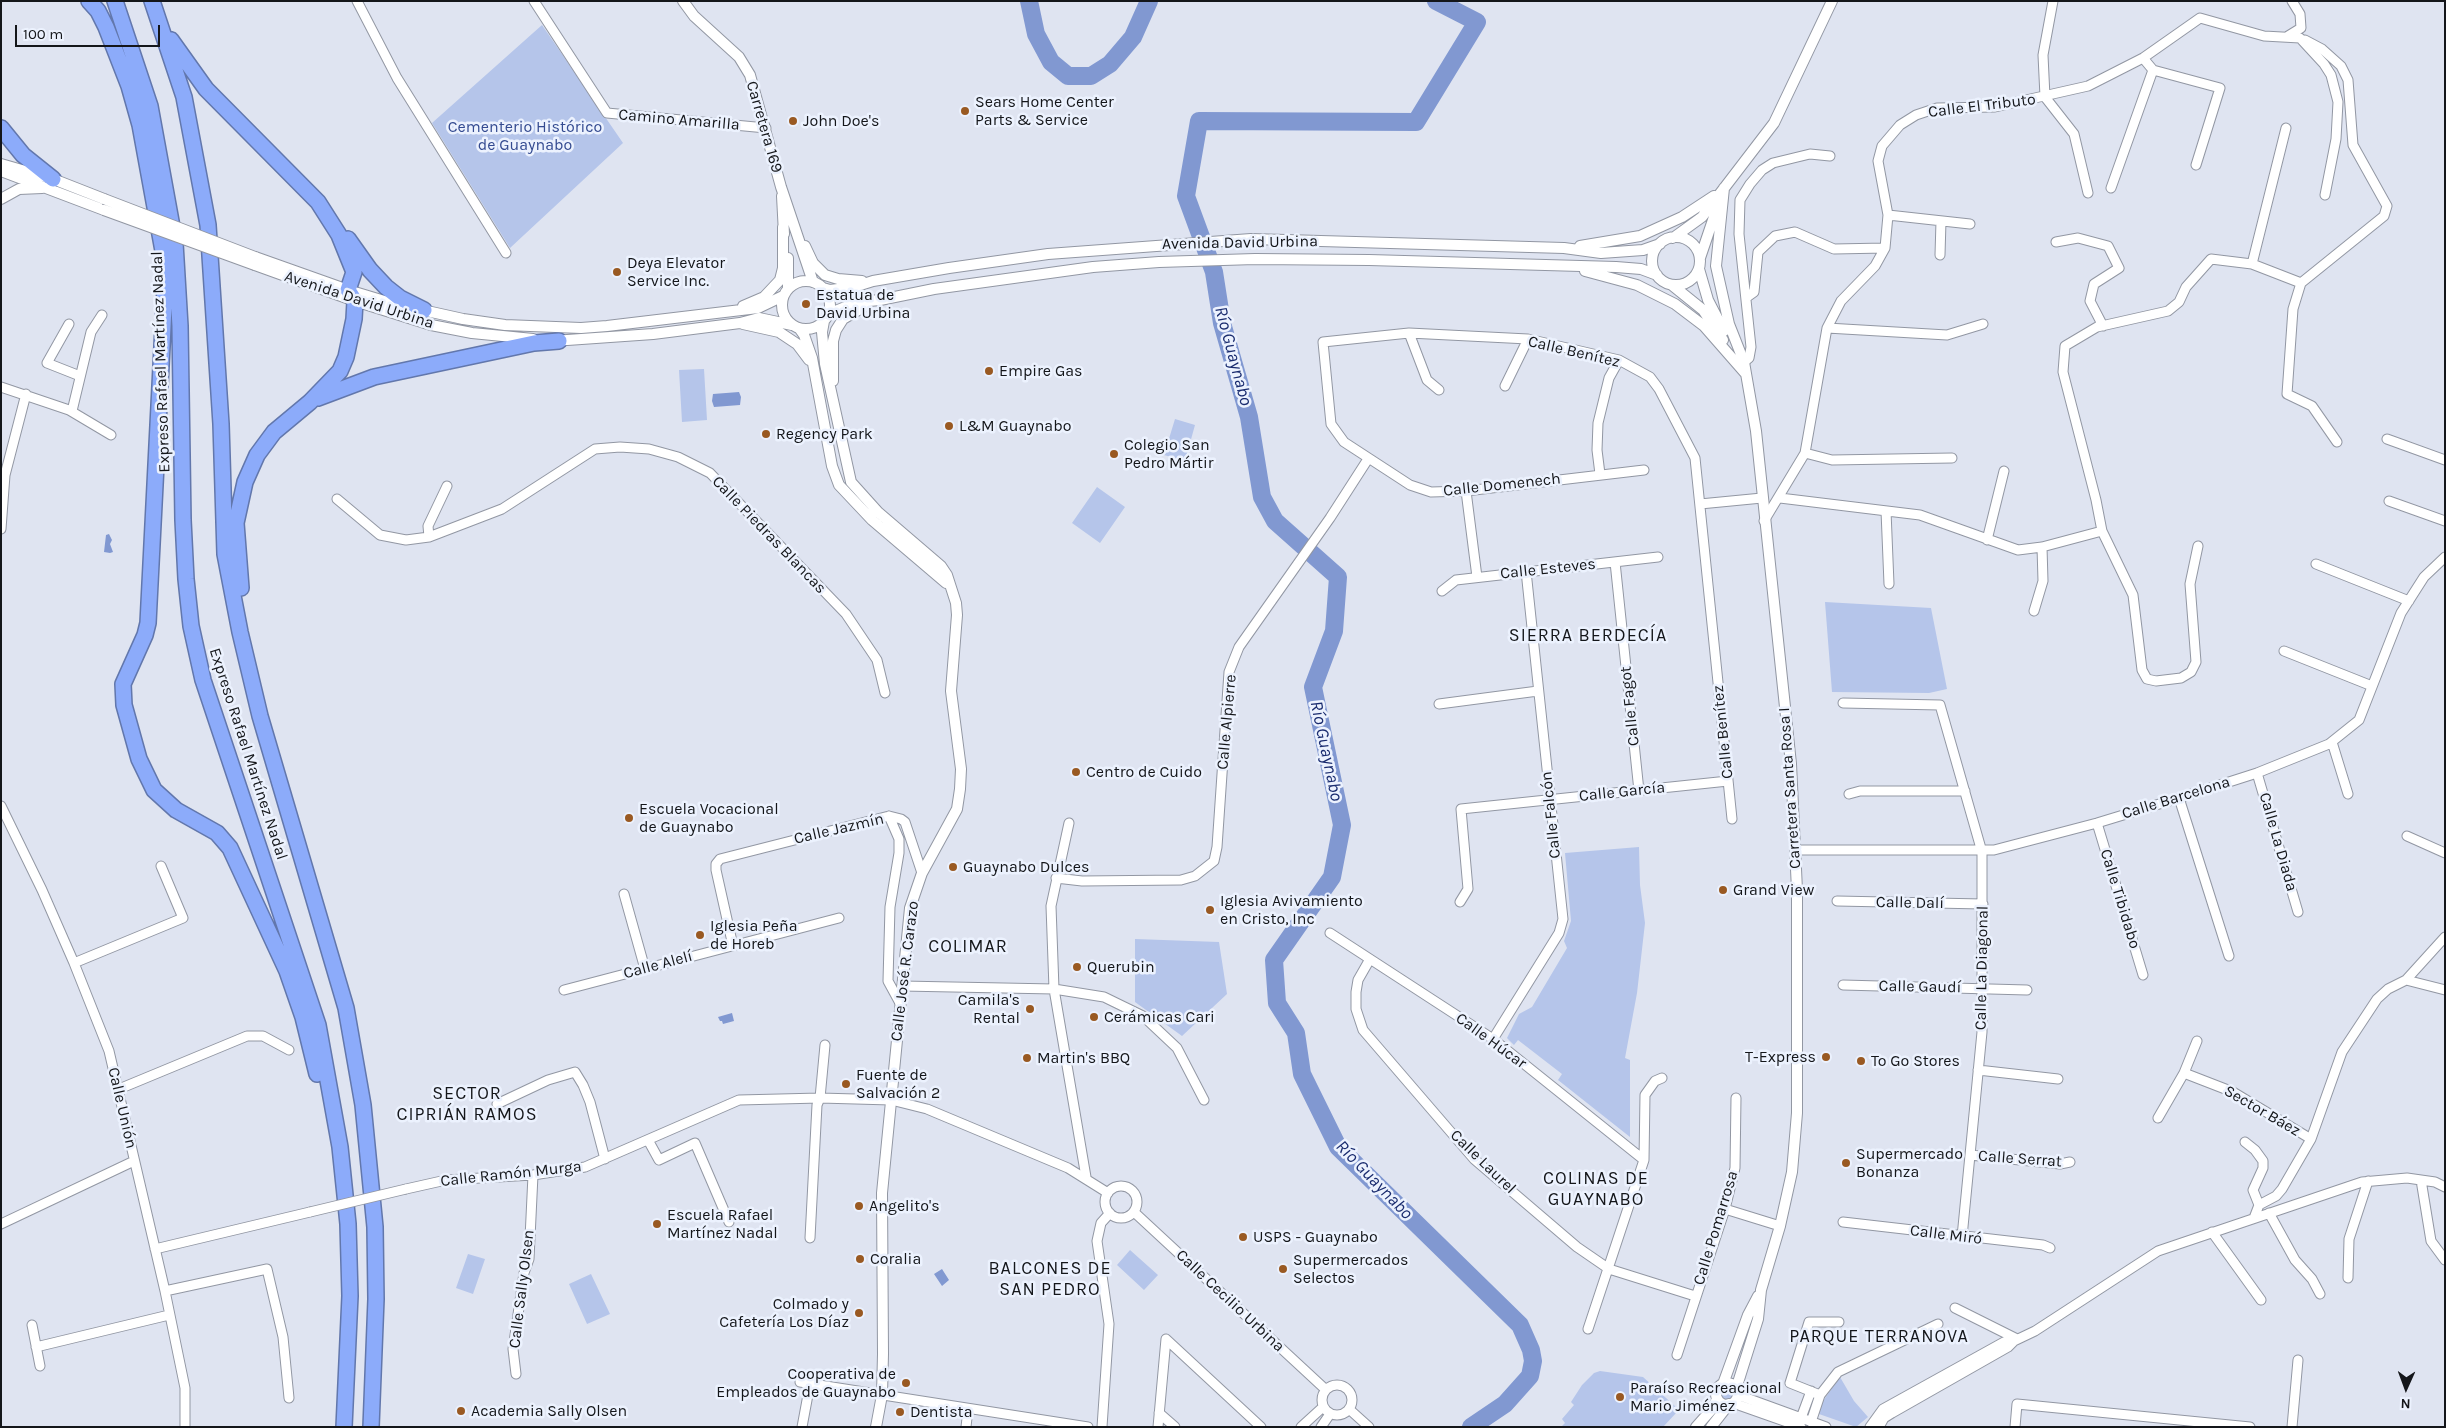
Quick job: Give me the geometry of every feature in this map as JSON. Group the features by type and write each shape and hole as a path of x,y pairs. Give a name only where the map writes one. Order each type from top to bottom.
{"highway":[{"path":"89,1 98,11 106,27 129,86 140,125 163,252 165,287 148,623 145,635 123,684 124,705 139,759 154,790 176,810 217,833 230,848 287,971 303,1017 322,1092 340,1147"},
{"name":"Expreso Rafael Martínez Nadal","path":"115,1 150,106 175,243 180,326 183,520 186,580 191,626 203,680 318,1025 340,1147 348,1224 350,1296 344,1427"},
{"path":"153,6 175,48 206,89 318,202 386,286 400,298 424,310"},
{"name":"Expreso Rafael Martínez Nadal","path":"153,6 184,97 208,225 221,424 225,554 240,632 260,716 346,1008 363,1105 375,1227 376,1299 371,1427"},
{"path":"1,128 22,155 52,184"},
{"path":"240,632 241,592 236,523 245,482 265,443 274,432 310,402 340,371 346,358 354,319 351,296 354,272 330,217"},
{"path":"310,402 374,377 534,343 559,341"}],"street":[{"path":"357,1 397,78 506,253"},
{"name":"Camino Amarilla","path":"534,1 607,114 766,128"},
{"name":"Carretera 169","path":"683,1 694,16 739,57 750,75 777,173 797,230 803,257 813,282"},
{"path":"1724,188 1694,277 1686,282 1672,285 1663,281 1656,275 1652,261 1654,252 1660,244 1702,217 1774,122 1832,1"},
{"path":"2053,1 2043,55 2046,98 2074,134 2088,193"},
{"path":"2288,36 2301,28 2300,14 2292,1"},
{"name":"Calle El Tributo","path":"1764,521 1780,498 1805,453 1827,328 1841,301 1875,266 1885,248 1888,216 1878,161 1882,146 1900,125 1916,115 1937,108 1996,108 2046,98 2088,86 2143,58 2200,18 2264,36 2300,38 2322,49 2341,66 2348,80 2353,145 2387,206 2384,216 2377,224 2301,283"},
{"path":"2300,38 2324,64 2331,75 2338,102 2336,139 2325,195"},
{"path":"2143,58 2152,70 2220,88 2196,165"},
{"path":"2111,188 2152,70"},
{"path":"2252,264 2286,128"},
{"path":"1744,362 1749,358 1751,347 1738,219 1740,200 1746,189 1762,170 1773,163 1810,154 1830,156"},
{"name":"Avenida David Urbina","path":"1,164 104,205 403,317 453,330 559,341 740,323 764,318 795,326"},
{"name":"Avenida David Urbina","path":"1,171 52,184"},
{"path":"1,199 19,189 52,184"},
{"name":"Carretera 169","path":"782,187 783,227 789,273 785,293"},
{"path":"1564,248 1600,244 1640,236 1682,217 1724,188"},
{"name":"Carretera Santa Rosa I","path":"1711,1427 1734,1398 1758,1319 1761,1290 1780,1226 1792,1172 1797,1114 1795,850 1791,764 1756,431 1744,362 1729,324 1716,266 1724,188"},
{"path":"1888,216 1970,224"},
{"path":"1940,255 1941,221"},
{"path":"730,311 764,296 780,280 783,268 783,227"},
{"path":"797,230 813,263 825,275 845,281 872,281"},
{"path":"1747,298 1754,292 1758,252 1775,236 1795,232 1834,249 1885,248"},
{"path":"1672,238 1682,239 1691,243 1697,250 1699,264"},
{"path":"2056,242 2078,238 2108,246 2120,268 2094,284 2090,301 2103,326"},
{"name":"Avenida David Urbina","path":"823,288 830,290 846,289 872,281 1048,254 1155,245 1252,240 1564,248 1601,253 1643,250 1660,244"},
{"name":"Avenida David Urbina","path":"826,317 858,302 880,300 934,289 1093,267 1159,262 1255,258 1627,268 1656,275"},
{"path":"2198,546 2190,584 2196,662 2191,672 2181,678 2156,682 2147,679 2142,670 2133,595 2102,531 2096,500 2063,372 2065,346 2103,326 2168,311 2179,302 2186,287 2211,259 2252,264 2301,283 2293,309 2287,394 2312,406 2337,442"},
{"name":"Carretera Santa Rosa I","path":"1699,264 1708,300 1746,374"},
{"path":"1564,267 1637,284 1668,300 1704,326 1746,374"},
{"path":"813,282 823,288 829,298 826,317 814,328 795,326 782,312 785,293 797,283 813,282"},
{"name":"Carretera Santa Rosa I","path":"1672,285 1703,310 1746,374"},
{"name":"Avenida David Urbina","path":"351,296 463,319 505,325 582,328 758,308 785,293"},
{"path":"832,395 833,341 838,326 842,319 856,309 880,300"},
{"path":"72,411 91,332 102,315"},
{"name":"Calle José R. Carazo","path":"826,317 823,342 832,395 851,482 878,512 941,566 947,575 956,603 957,614 951,691 961,769 960,789 956,809 922,874 910,908 882,1192 884,1354 882,1395 876,1427"},
{"path":"740,323 766,327 789,338 804,352 815,371"},
{"path":"69,324 47,363 80,376"},
{"path":"1827,328 1947,335 1983,324"},
{"name":"Calle José R. Carazo","path":"795,326 809,346 832,466 839,485 872,520 929,566 950,587"},
{"path":"1410,333 1427,380 1439,390"},
{"name":"Calle Benítez","path":"1368,459 1344,442 1331,424 1323,342 1410,333 1528,339 1619,360 1644,372 1660,389 1695,458 1732,819"},
{"path":"1505,386 1528,339"},
{"path":"1600,474 1597,450 1598,423 1609,378 1619,360"},
{"path":"1,387 72,411 111,435"},
{"path":"1,529 5,475 26,394"},
{"path":"2386,439 2445,460"},
{"name":"Calle Piedras Blancas","path":"337,499 380,535 406,540 429,537 502,508 594,449 620,447 649,449 678,457 710,474 846,614 877,660 885,693"},
{"path":"1805,453 1832,460 1952,458"},
{"name":"Calle Domenech","path":"1368,459 1410,485 1431,492 1466,491 1644,470"},
{"name":"Calle Alpierre","path":"1056,878 1182,880 1195,876 1214,861 1217,847 1229,672 1239,648 1330,518 1368,459"},
{"path":"1988,540 2004,471"},
{"path":"429,537 428,526 447,486"},
{"path":"1466,491 1477,577"},
{"path":"1700,504 1762,498"},
{"path":"1780,498 1920,515 2018,550 2042,547 2102,531"},
{"path":"2389,501 2445,521"},
{"path":"1886,512 1889,584"},
{"path":"2034,611 2043,581 2042,547"},
{"name":"Calle Esteves","path":"1442,591 1456,580 1658,557"},
{"name":"Calle Barcelona","path":"1795,850 1982,852 2097,823 2179,798 2257,772 2332,742 2359,720 2401,614 2424,577 2445,557"},
{"name":"Calle Fagot","path":"1615,562 1639,791"},
{"path":"2316,564 2409,601"},
{"name":"Calle Falcón","path":"1493,1039 1559,933 1563,919 1526,571"},
{"path":"2284,651 2372,686"},
{"path":"1439,704 1538,691"},
{"name":"Calle La Diagonal","path":"1844,703 1940,705 1982,852 1982,1032 1962,1237"},
{"path":"2332,742 2348,794"},
{"name":"Calle La Diada","path":"2257,772 2298,912"},
{"name":"Calle García","path":"1460,902 1468,890 1461,809 1728,781"},
{"path":"1848,794 1860,791 1965,791"},
{"path":"2179,798 2229,956"},
{"name":"Calle Unión","path":"1,806 42,890 74,963 108,1051 119,1088 134,1161 165,1291 184,1388 185,1427"},
{"path":"889,816 899,839 899,853 890,907 888,981 900,1003"},
{"name":"Calle Jazmín","path":"733,946 716,870 717,860 889,816 905,822 922,874"},
{"path":"1069,823 1056,878 1052,906 1054,989 1086,1177"},
{"name":"Calle Tibidabo","path":"2097,823 2143,975"},
{"path":"2407,836 2445,853"},
{"path":"74,963 183,918 161,866"},
{"path":"624,894 644,969"},
{"name":"Calle Dalí","path":"1836,901 1983,904"},
{"name":"Calle Alelí","path":"564,990 839,918"},
{"name":"Calle Húcar","path":"1330,933 1493,1039 1644,1160"},
{"path":"2254,1218 2259,1205 2276,1196 2311,1139 2342,1052 2377,1000 2393,986 2406,980 2445,937"},
{"name":"Calle Laurel","path":"1370,958 1358,980 1356,1009 1363,1030 1371,1042 1474,1159 1577,1247 1608,1269 1695,1296"},
{"path":"2406,980 2445,990"},
{"path":"902,986 1054,989 1104,997 1143,1016 1177,1048 1204,1100"},
{"name":"Calle Gaudí","path":"1843,986 2027,990"},
{"path":"119,1088 247,1036 263,1036 289,1050"},
{"path":"2158,1118 2184,1073 2197,1041"},
{"path":"810,1238 817,1105 820,1098 825,1045"},
{"path":"1978,1070 2058,1079"},
{"path":"497,1104 548,1080 575,1072 584,1085 590,1102 605,1159"},
{"name":"Sector Báez","path":"2184,1073 2233,1092 2311,1139"},
{"path":"1588,1329 1644,1160 1645,1095 1655,1081 1662,1078"},
{"name":"Calle Ramón Murga","path":"155,1249 446,1180 533,1175 585,1167 739,1100 820,1098 891,1100"},
{"name":"Calle Pomarrosa","path":"1676,1355 1725,1209 1735,1168 1736,1098"},
{"path":"891,1100 938,1113 1086,1177 1108,1193"},
{"path":"648,1140 658,1160 695,1143 729,1222"},
{"path":"2245,1142 2255,1150 2263,1161 2263,1168 2253,1190 2259,1205"},
{"name":"Calle Serrat","path":"1970,1155 2060,1164 2070,1162"},
{"path":"1,1224 134,1161"},
{"name":"Calle Sally Olsen","path":"516,1374 513,1349 524,1272 529,1259 533,1175"},
{"path":"1870,1427 1883,1409 2004,1342 2015,1340 2045,1325 2158,1251 2368,1181 2407,1178 2445,1187"},
{"path":"2421,1180 2431,1242 2445,1260"},
{"path":"2348,1278 2349,1239 2368,1181"},
{"path":"1118,1187 1130,1190 1137,1200 1134,1212 1123,1218 1117,1218 1110,1213 1105,1205 1108,1193 1118,1187"},
{"path":"1725,1209 1780,1226"},
{"name":"Calle Cecilio Urbina","path":"1134,1212 1325,1389"},
{"path":"1102,1427 1109,1324 1097,1241 1101,1223 1110,1213"},
{"path":"2269,1213 2295,1260 2312,1279 2320,1294"},
{"name":"Calle Miró","path":"1843,1222 2043,1245 2050,1248"},
{"path":"2212,1232 2261,1300"},
{"path":"165,1291 267,1269 283,1337 289,1398"},
{"name":"Carretera Santa Rosa I","path":"1724,1384 1748,1315 1761,1290"},
{"path":"1955,1308 2015,1340"},
{"path":"36,1347 169,1315"},
{"path":"1820,1395 1790,1382 1809,1322 1839,1322"},
{"path":"1811,1422 1820,1395 1838,1372 1938,1324"},
{"path":"32,1325 40,1366"},
{"path":"1158,1427 1166,1339 1261,1427"},
{"path":"1879,1427 1884,1418 2008,1348 2015,1340"},
{"path":"2292,1427 2298,1360"},
{"path":"802,1427 805,1383 1088,1427"},
{"path":"1334,1384 1345,1387 1352,1397 1349,1409 1339,1415 1330,1414 1323,1407 1321,1396 1325,1389 1334,1384"},
{"path":"1696,1427 1712,1409 1717,1399 1716,1391 1724,1384 1730,1384 1734,1398"},
{"path":"1801,1422 1811,1391"},
{"path":"1717,1399 1722,1404 1734,1398 1801,1422 1811,1422 1826,1427"},
{"path":"2015,1427 2017,1404 2250,1427"},
{"path":"1300,1427 1323,1407"},
{"path":"966,1427 968,1409"},
{"path":"1349,1409 1370,1427"},
{"path":"1159,1413 1175,1427"},
{"path":"1321,1427 1330,1414"}],"green space":[{"name":"Cementerio Histórico de Guaynabo","path":"542,25 623,143 510,248 432,123"},
{"path":"704,369 707,420 682,422 679,370"},
{"path":"1175,419 1195,425 1185,461 1164,455"},
{"path":"1097,487 1125,507 1100,543 1072,523"},
{"path":"1825,602 1931,608 1947,689 1929,693 1832,692"},
{"path":"1639,847 1640,885 1645,923 1637,993 1625,1058 1630,1060 1630,1137 1558,1080 1562,1074 1518,1040 1514,1045 1507,1038 1519,1014 1532,1007 1567,948 1564,941 1571,921 1565,853"},
{"path":"1135,939 1219,942 1227,994 1182,1036 1135,1002"},
{"path":"1130,1250 1158,1275 1144,1290 1117,1265"},
{"path":"468,1254 485,1259 473,1294 456,1288"},
{"path":"591,1274 610,1314 587,1324 569,1284"},
{"name":"Paraíso Recreacional Mario Jiménez","path":"1600,1371 1643,1377 1677,1408 1677,1412 1663,1427 1561,1427 1565,1423 1562,1419 1574,1405 1571,1402 1582,1385 1594,1373"},
{"path":"1840,1377 1854,1401 1868,1417 1856,1427 1819,1414 1823,1401"},
{"path":"1724,1386 1730,1386 1735,1391 1733,1400 1724,1402 1719,1397 1719,1391"}],"shaded area":[{"path":"739,392 741,397 740,405 714,407 712,401 713,394"},
{"path":"109,534 112,540 110,544 113,552 110,553 104,552 106,535"},
{"path":"732,1013 734,1021 723,1024 718,1017"},
{"path":"942,1269 949,1280 942,1286 934,1274"}],"waterway":[{"name":"Río Guaynabo","path":"1029,1 1036,34 1051,62 1068,76 1091,76 1110,64 1133,37 1149,1"},
{"name":"Río Guaynabo","path":"1436,1 1477,22 1416,122 1199,121 1186,196 1214,272 1222,323 1249,417 1262,497 1275,521 1338,577 1334,631 1313,687 1342,825 1332,877 1274,960 1277,1003 1296,1033 1302,1074 1338,1147 1520,1325 1531,1350 1533,1361 1530,1376 1505,1404 1471,1427"}],"place":[{"name":"Sears Home Center Parts & Service","path":"965,111"},
{"name":"John Doe's","path":"793,121"},
{"name":"Deya Elevator Service Inc.","path":"617,272"},
{"name":"Estatua de David Urbina","path":"806,304"},
{"name":"Empire Gas","path":"989,371"},
{"name":"L&M Guaynabo","path":"949,426"},
{"name":"Regency Park","path":"766,434"},
{"name":"Colegio San Pedro Mártir","path":"1114,454"},
{"name":"Centro de Cuido","path":"1076,772"},
{"name":"Escuela Vocacional de Guaynabo","path":"629,818"},
{"name":"Guaynabo Dulces","path":"953,867"},
{"name":"Grand View","path":"1723,890"},
{"name":"Iglesia Avivamiento en Cristo, Inc","path":"1210,910"},
{"name":"Iglesia Peña de Horeb","path":"700,935"},
{"name":"Querubin","path":"1077,967"},
{"name":"Camila's Rental","path":"1030,1009"},
{"name":"Cerámicas Cari","path":"1094,1017"},
{"name":"T-Express","path":"1826,1057"},
{"name":"Martin's BBQ","path":"1027,1058"},
{"name":"To Go Stores","path":"1861,1061"},
{"name":"Fuente de Salvación 2","path":"846,1084"},
{"name":"Supermercado Bonanza","path":"1846,1163"},
{"name":"Angelito's","path":"859,1206"},
{"name":"Escuela Rafael Martínez Nadal","path":"657,1224"},
{"name":"USPS - Guaynabo","path":"1243,1237"},
{"name":"Coralia","path":"860,1259"},
{"name":"Supermercados Selectos","path":"1283,1269"},
{"name":"Colmado y Cafetería Los Díaz","path":"859,1313"},
{"name":"Cooperativa de Empleados de Guaynabo","path":"906,1383"},
{"name":"Paraíso Recreacional Mario Jiménez","path":"1620,1397"},
{"name":"Academia Sally Olsen","path":"461,1411"},
{"name":"Dentista","path":"900,1412"}],"district":[{"name":"SIERRA BERDECÍA","path":"1588,636"},
{"name":"COLIMAR","path":"968,947"},
{"name":"SECTOR CIPRIÁN RAMOS","path":"467,1104"},
{"name":"COLINAS DE GUAYNABO","path":"1596,1189"},
{"name":"BALCONES DE SAN PEDRO","path":"1050,1279"},
{"name":"PARQUE TERRANOVA","path":"1879,1337"}]}
